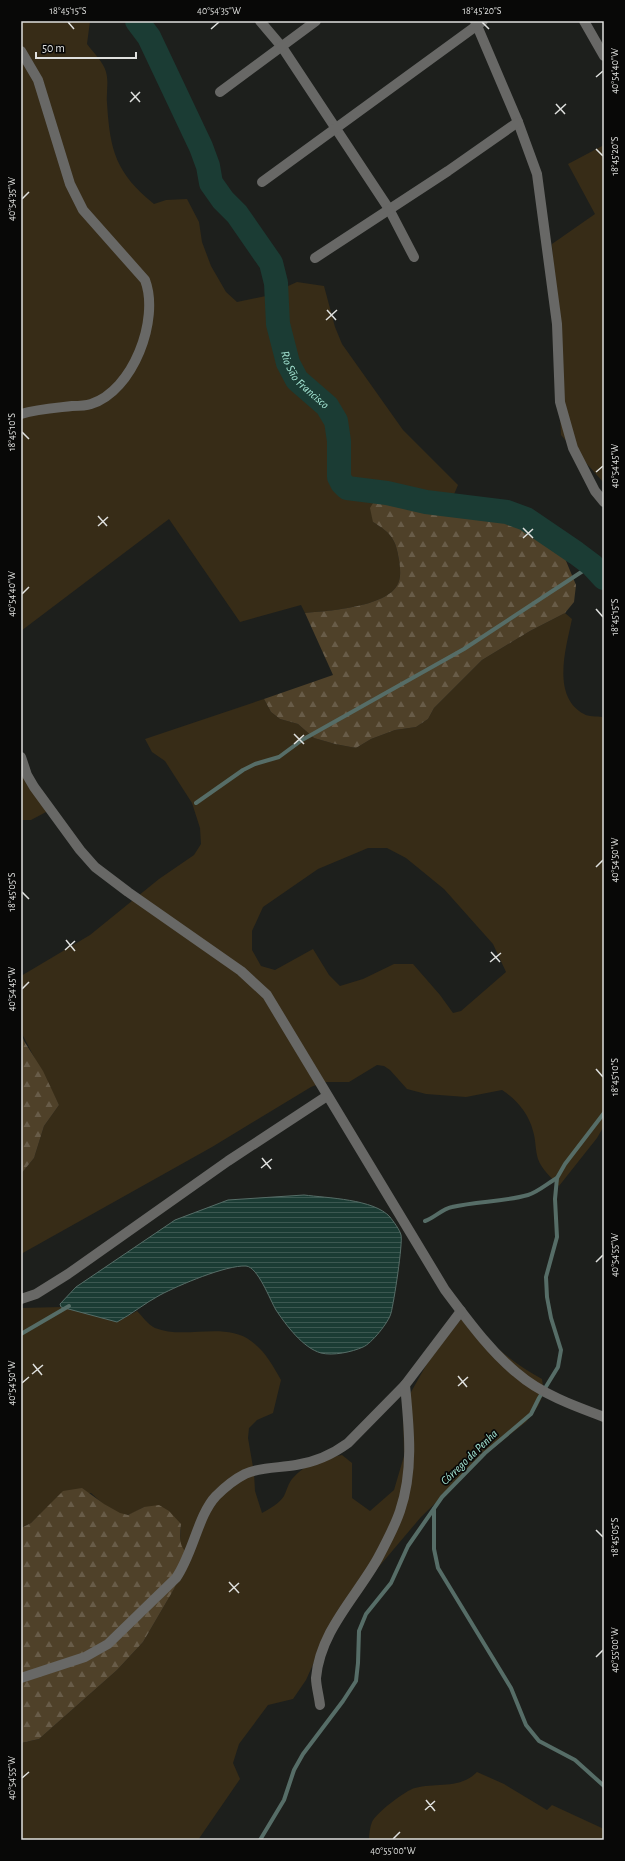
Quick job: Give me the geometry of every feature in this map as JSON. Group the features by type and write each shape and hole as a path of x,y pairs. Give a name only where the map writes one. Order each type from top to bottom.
{"street":[{"path":"260,21 282,47 336,128 389,209 414,256"},
{"path":"220,92 316,21"},
{"path":"584,21 604,56"},
{"path":"262,182 478,22 537,174 557,324 560,402 572,448 595,491 604,502"},
{"path":"21,51 38,80 70,184 76,198 83,210 145,280 148,289 149,301 146,331 139,353 116,388 102,399 90,404 32,411 21,414"},
{"path":"315,258 518,122"},
{"path":"21,757 27,775 34,787 80,850 95,867 241,971 267,995 445,1290 461,1311 508,1365 540,1389 604,1417"},
{"path":"21,1299 36,1294 68,1274 228,1161 327,1096"},
{"path":"21,1678 85,1657 108,1644 176,1578 184,1568 209,1506 216,1496 236,1479 245,1474 262,1469 297,1465 329,1456 348,1443 405,1385 461,1311"},
{"path":"320,1705 316,1679 319,1662 329,1636 378,1558 400,1512 404,1497 408,1481 410,1435 405,1385"}],"shaded area":[{"path":"21,21 90,21 87,44 101,61 106,72 108,120 113,148 117,160 131,182 154,204 166,200 187,199 199,222 202,242 211,266 226,292 237,302 266,296 297,282 324,286 335,327 342,344 403,430 458,485 452,499 424,493 413,500 375,500 373,522 392,537 398,553 400,565 399,581 394,590 384,597 358,606 305,613 301,605 240,622 169,519 21,631"},
{"path":"604,145 604,483 561,435 552,244 595,214 568,164"},
{"path":"565,613 572,619 564,657 563,671 567,696 574,706 584,714 602,717 604,719 604,1126 597,1138 559,1186 540,1163 537,1156 533,1131 525,1113 517,1102 502,1090 466,1097 426,1094 407,1089 390,1070 384,1066 377,1065 349,1082 324,1082 311,1087 212,1147 21,1254 21,1174 34,1158 44,1126 59,1105 21,1032 21,976 90,935 159,879 194,855 201,844 200,828 192,803 165,761 152,752 145,739 264,699 271,712 280,719 298,724 314,738 356,748 371,739 395,730 416,727 428,719 434,708 482,660 530,631","holes":["368,848 387,848 406,858 444,889 493,944 506,972 461,1011 453,1013 440,995 413,964 394,964 363,979 340,986 329,975 313,949 275,970 261,966 252,950 252,931 263,907 318,869"]},
{"path":"21,770 48,811 31,820 21,820"},
{"path":"304,1195 350,1200 373,1206 383,1211 390,1217 401,1235 400,1260 390,1317 370,1342 363,1347 348,1352 326,1354 314,1350 308,1346 301,1341 285,1322 276,1310 255,1272 246,1266 215,1272 179,1286 154,1298 117,1322 61,1307 60,1304 76,1287 175,1220 228,1200"},
{"path":"61,1307 117,1322 137,1311 152,1327 155,1328 179,1332 229,1332 241,1335 260,1349 281,1380 273,1413 257,1420 249,1428 248,1438 254,1473 255,1491 262,1513 282,1499 291,1481 303,1469 315,1462 342,1455 352,1463 352,1498 370,1511 394,1490 404,1456 403,1412 406,1401 429,1360 465,1314 500,1351 542,1379 544,1393 538,1406 526,1422 487,1453 421,1517 332,1622 306,1680 293,1699 268,1705 239,1744 233,1763 240,1779 198,1840 21,1840 21,1743 39,1739 117,1670 143,1642 174,1589 182,1549 180,1543 181,1524 144,1507 131,1514 126,1515 116,1513 91,1493 49,1506 31,1523 21,1528 21,1308"},
{"path":"477,1772 504,1784 547,1810 552,1805 604,1829 604,1840 369,1840 372,1822 398,1797 415,1788 423,1786 463,1781 470,1778"}],"green space":[{"path":"424,493 452,499 465,508 498,512 509,515 517,524 533,533 546,535 559,544 576,585 574,602 565,613 530,631 482,660 434,708 428,719 416,727 395,730 371,739 356,748 314,738 298,724 280,719 271,712 264,699 333,675 305,613 358,606 384,597 394,590 399,581 400,573 398,553 392,537 373,522 370,508 375,500 413,500"},
{"path":"21,1032 24,1041 43,1071 59,1105 44,1126 34,1158 21,1174"},
{"path":"82,1488 104,1504 120,1513 128,1515 144,1507 159,1505 169,1511 181,1524 181,1544 188,1554 174,1589 143,1642 117,1670 39,1739 21,1743 21,1528 31,1523 63,1491"}],"waterway":[{"name":"Rio São Francisco","path":"137,21 149,37 201,147 208,166 211,183 223,200 237,214 271,263 276,283 278,324 288,363 297,380 327,406 336,421 339,441 339,477 342,483 347,488 387,493 426,502 507,512 526,519 576,553 592,565 604,578"},
{"path":"196,803 243,770 255,764 279,757 302,740 464,649 592,565"},
{"name":"Córrego da Penha","path":"260,1840 284,1800 294,1770 303,1754 343,1701 356,1681 359,1631 366,1614 391,1583 408,1546 442,1497 485,1453 531,1414 558,1367 561,1350 551,1318 547,1297 546,1277 557,1237 555,1199 557,1178 565,1164 604,1113"},
{"path":"425,1221 452,1207 509,1199 532,1194 557,1178"},
{"path":"21,1334 69,1306"},
{"name":"Córrego da Penha","path":"434,1509 434,1549 438,1568 511,1688 526,1725 539,1741 575,1760 604,1786"}]}
